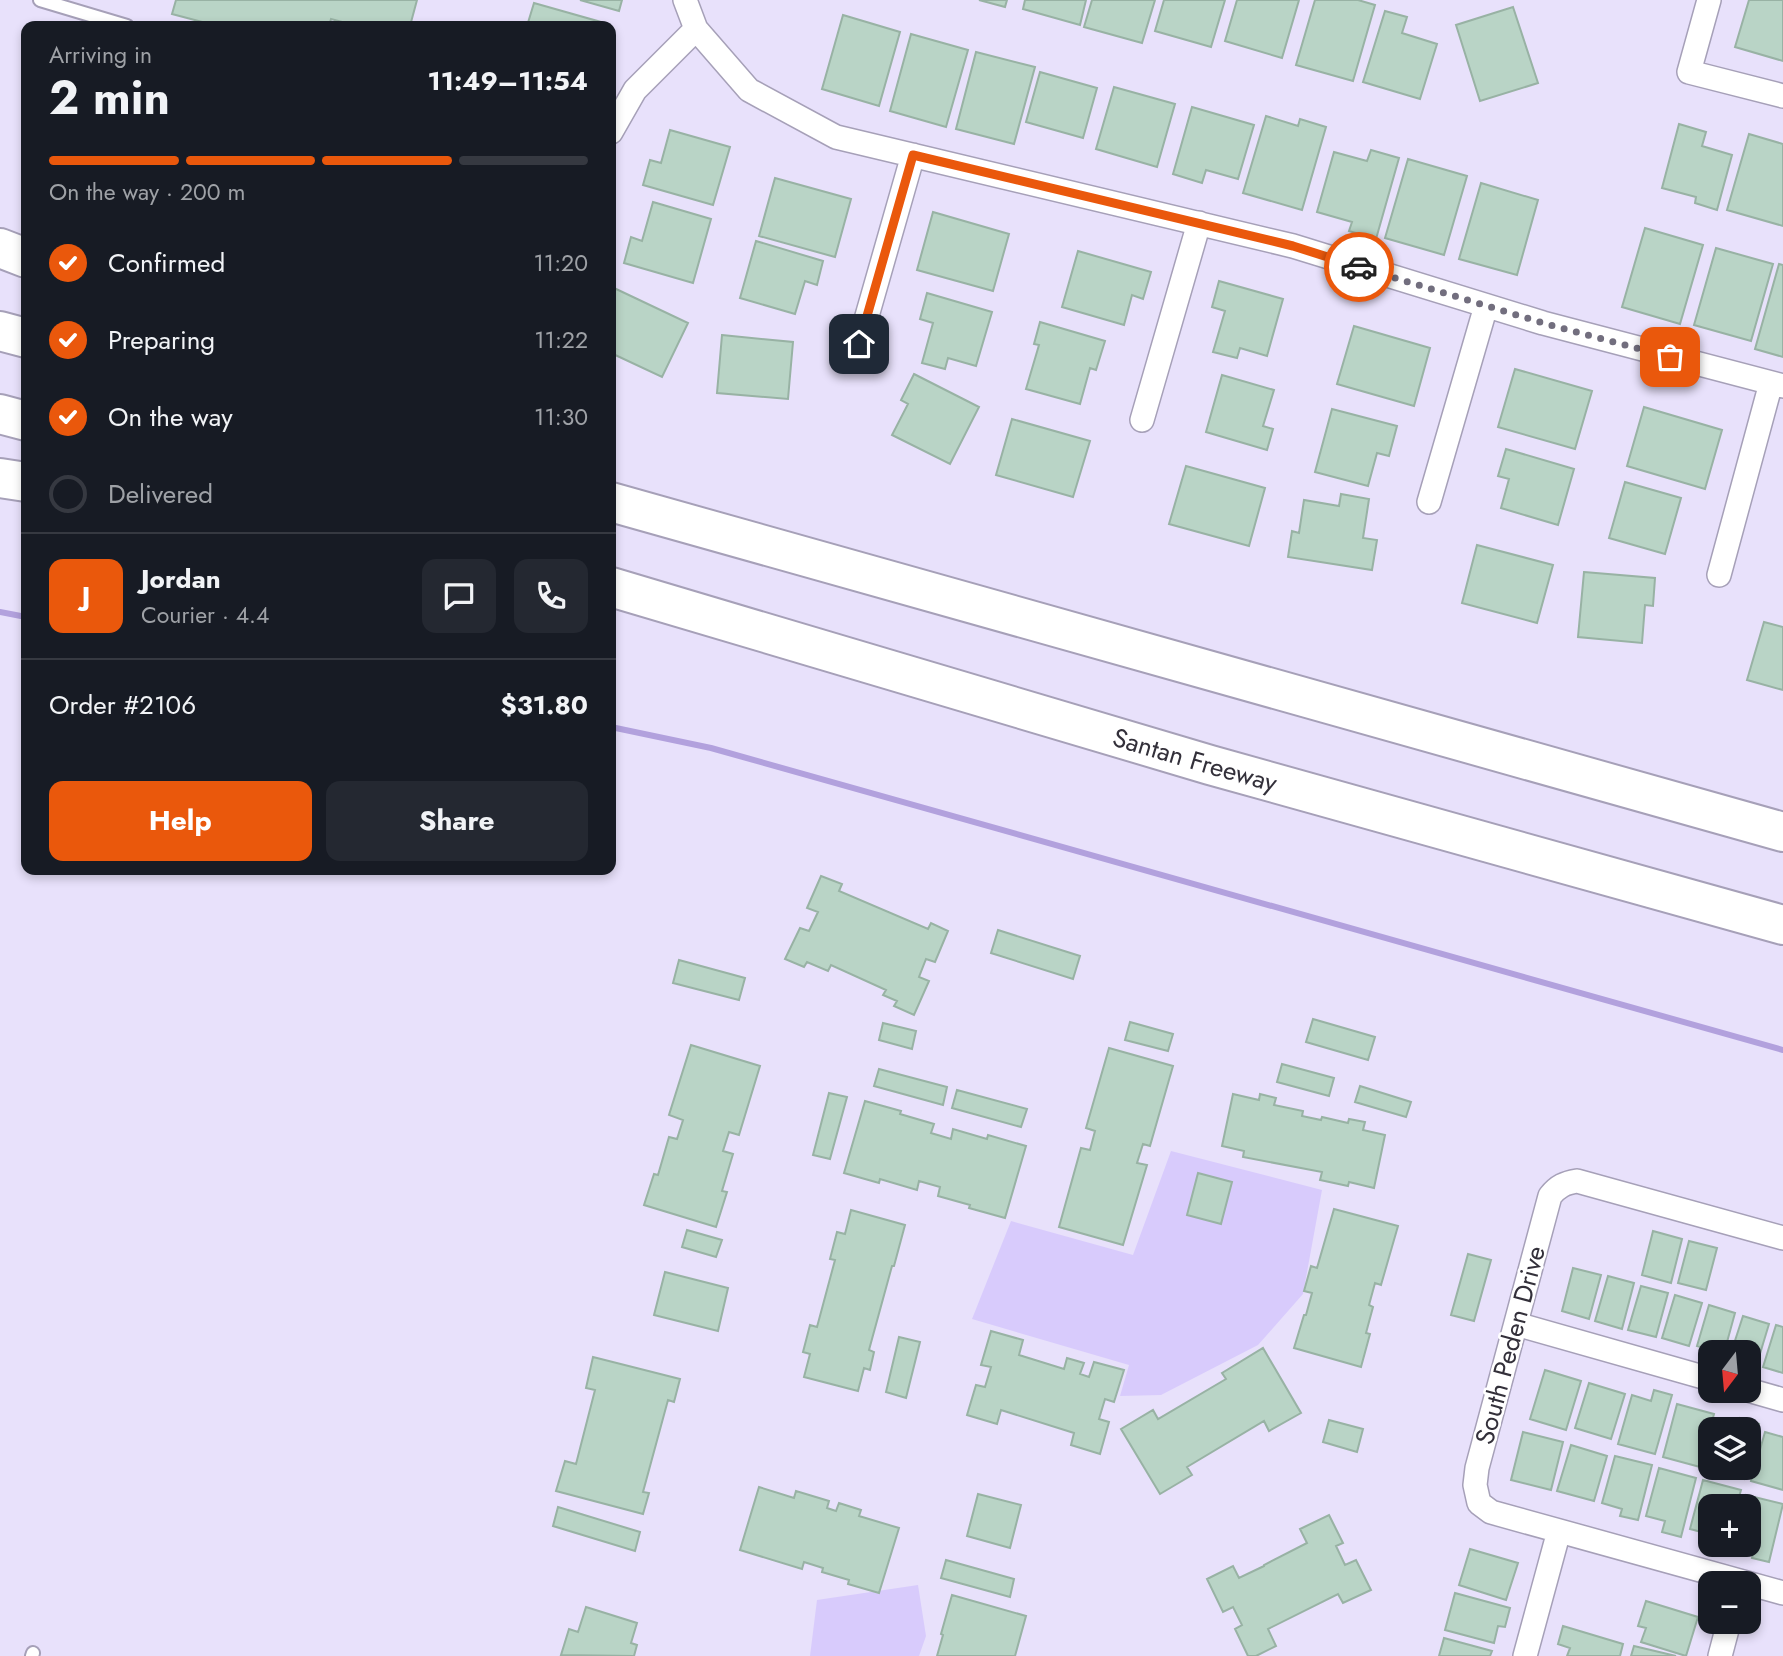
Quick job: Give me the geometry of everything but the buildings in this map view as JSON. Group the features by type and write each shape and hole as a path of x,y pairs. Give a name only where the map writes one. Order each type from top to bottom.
{"highway":[{"path":"0,248 21,256"},
{"path":"0,331 21,337"},
{"path":"0,414 21,420"},
{"path":"616,477 726,514 852,569"},
{"path":"0,478 21,481"},
{"path":"616,503 1783,832"},
{"name":"Santan Freeway","path":"616,588 1210,765 1783,925"},
{"path":"616,601 742,626"}],"street":[{"path":"685,0 696,29 749,90 836,137 1293,246 1543,323 1777,385 1719,575"},
{"path":"1709,0 1689,72 1783,96"},
{"path":"616,123 635,90 696,29"},
{"path":"859,344 913,155"},
{"path":"1142,420 1199,223"},
{"path":"1429,502 1486,306"},
{"name":"South Peden Drive","path":"1559,1531 1491,1511 1479,1503 1475,1485 1477,1468 1550,1196 1566,1183 1577,1181 1783,1238"},
{"path":"1516,1324 1698,1376"},
{"path":"1761,1394 1783,1400"},
{"path":"1525,1656 1559,1531 1698,1571"},
{"path":"1761,1588 1783,1593"},
{"path":"1720,1656 1726,1634"}],"lane":[{"path":"40,0 110,21"}],"shaded area":[{"path":"1171,1151 1322,1190 1303,1294 1258,1345 1161,1395 1120,1396 1129,1365 972,1319 1011,1221 1133,1255"},
{"path":"918,1585 926,1636 919,1656 810,1656 817,1600"}],"waterway":[{"path":"0,612 21,616"},
{"path":"616,728 711,748 1783,1050"}],"way so far":[{"path":"1359,267 1543,323 1670,357"}],"route":[{"path":"859,344 913,155 1293,246 1359,267"}]}
